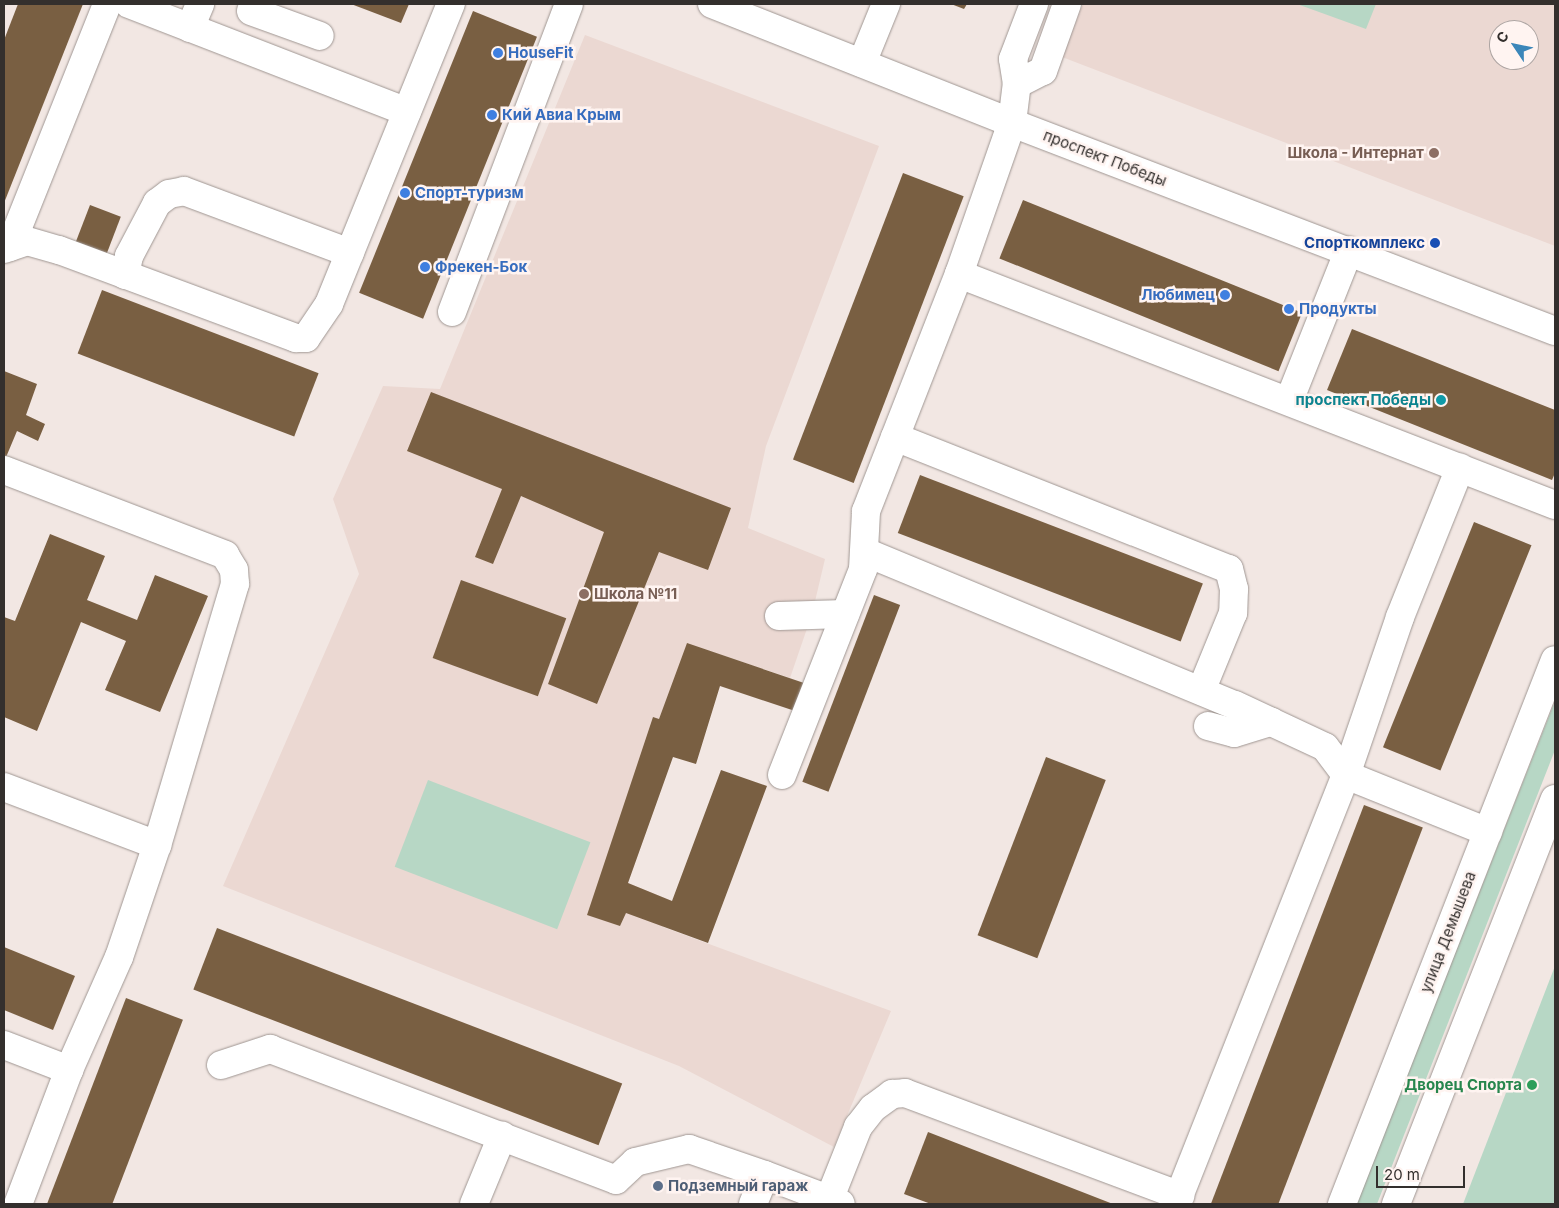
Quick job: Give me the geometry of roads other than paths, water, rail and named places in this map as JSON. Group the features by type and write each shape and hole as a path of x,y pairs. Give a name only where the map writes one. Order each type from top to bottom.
{"street":[{"path":"7,248 107,4"},
{"path":"129,4 195,16 270,58 407,112"},
{"path":"7,248 27,241 125,274 296,338 306,338 330,304 450,4"},
{"path":"452,312 569,4"},
{"name":"проспект Победы","path":"712,4 757,12 862,63 1012,123 1349,250 1555,331"},
{"path":"862,63 886,4"},
{"path":"782,775 863,568 866,511 959,274 1012,123 1017,84 1013,59 1034,4"},
{"path":"1017,84 1043,71 1067,4"},
{"path":"251,12 320,36"},
{"path":"270,58 284,23"},
{"path":"125,274 129,256 156,203 170,194 184,190 350,253"},
{"path":"1289,401 1349,250"},
{"path":"959,274 1555,505"},
{"path":"895,437 1229,569 1234,589 1233,613 1201,691"},
{"path":"221,1065 270,1049 616,1180 635,1162 689,1149 835,1202 858,1126 892,1094 905,1093 1178,1200 1346,776 1400,617 1460,468"},
{"path":"4,470 201,544 225,555 234,570 235,584 157,846 119,957 69,1070 18,1204"},
{"path":"865,552 1201,691 1271,722 1325,747 1346,776 1488,832"},
{"path":"779,616 845,614"},
{"name":"улица Демышева","path":"1342,1204 1555,660"},
{"path":"1208,726 1234,733 1271,722"},
{"path":"4,787 157,846"},
{"path":"1396,1204 1555,799"},
{"path":"4,1045 69,1070"},
{"path":"474,1204 502,1136"},
{"path":"753,1204 765,1175"}],"place":[{"name":"HouseFit","path":"498,53"},
{"name":"Кий Авиа Крым","path":"492,115"},
{"name":"Школа - Интернат","path":"1434,153"},
{"name":"Спорт-туризм","path":"405,193"},
{"name":"Спорткомплекс","path":"1435,243"},
{"name":"Фрекен-Бок","path":"425,267"},
{"name":"Любимец","path":"1225,295"},
{"name":"Продукты","path":"1289,309"},
{"name":"проспект Победы","path":"1441,400"},
{"name":"Школа №11","path":"584,594"},
{"name":"Дворец Спорта","path":"1532,1085"},
{"name":"Подземный гараж","path":"658,1186"}]}
